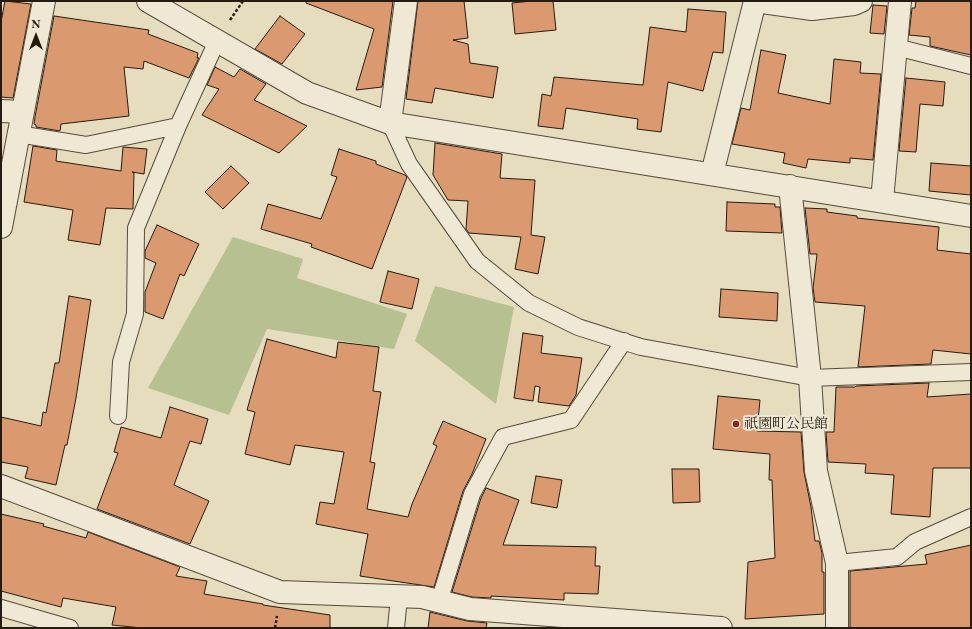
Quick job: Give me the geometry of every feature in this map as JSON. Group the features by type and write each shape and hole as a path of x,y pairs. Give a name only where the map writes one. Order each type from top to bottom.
{"street":[{"path":"1,227 18,134 11,111 44,1"},
{"path":"148,1 307,93 390,123 971,216"},
{"path":"390,123 406,1"},
{"path":"712,174 755,1 812,9 854,4 861,1"},
{"path":"882,201 900,1"},
{"path":"790,186 810,378 816,471 837,563 837,628"},
{"path":"1,486 280,592 422,598 470,609 721,628"}],"lane":[{"path":"118,416 121,362 135,314 136,228 178,126 217,41"},
{"path":"896,47 971,66"},
{"path":"390,123 409,164 477,261 529,303 578,327 641,347 810,378 971,372"},
{"path":"18,134 86,145 178,126"},
{"path":"439,602 472,494 504,438 572,420 624,342"},
{"path":"837,563 897,557 915,542 971,517"},
{"path":"396,628 399,597"},
{"path":"1,608 70,628"}],"green space":[{"path":"233,237 303,259 297,278 407,314 394,349 267,329 229,415 148,388"},
{"path":"435,286 514,307 496,404 415,341"}],"building":[{"path":"5,1 31,4 13,98 1,97 1,22"},
{"path":"306,1 393,1 382,87 356,90 374,29 306,3"},
{"path":"418,1 464,1 468,38 453,40 468,44 470,63 498,67 493,98 435,88 432,103 406,99"},
{"path":"553,1 556,30 515,34 512,3"},
{"path":"916,1 971,1 971,55 930,46 930,37 909,35 912,8 915,8"},
{"path":"873,5 887,6 884,34 870,33"},
{"path":"688,9 726,12 723,53 713,52 703,91 668,82 661,132 637,129 638,119 566,108 563,129 538,126 542,94 551,96 554,77 643,85 650,27 686,32"},
{"path":"54,16 149,30 148,34 198,53 197,58 199,58 189,78 144,61 143,69 124,67 129,116 61,124 60,131 36,127 34,124 35,117"},
{"path":"280,16 305,34 282,64 255,49"},
{"path":"761,50 786,55 778,93 830,104 834,59 861,62 860,73 881,74 873,160 850,158 850,163 808,159 806,168 783,163 785,153 732,144 741,108 750,110"},
{"path":"215,67 234,77 240,69 266,84 254,100 307,126 279,153 202,115 219,89 207,85"},
{"path":"906,78 945,82 943,106 920,104 916,152 899,151"},
{"path":"435,143 502,154 500,178 535,180 531,235 545,237 538,274 515,269 521,237 469,233 466,229 468,201 448,200 433,175"},
{"path":"33,146 57,150 56,161 121,171 123,147 147,149 144,174 132,172 134,173 133,209 106,208 100,245 68,240 73,210 24,202"},
{"path":"339,149 376,161 376,164 407,177 372,269 311,247 312,244 261,229 268,204 321,219 337,177 331,175"},
{"path":"931,163 971,166 971,195 929,191"},
{"path":"231,166 249,183 223,209 205,192"},
{"path":"727,202 775,204 775,207 780,207 782,233 726,231"},
{"path":"805,208 827,209 827,212 857,216 857,218 939,227 937,250 971,254 971,354 933,350 931,364 858,367 865,306 815,302 813,288 817,254 810,254"},
{"path":"157,225 199,244 184,276 180,274 163,319 145,312 145,292 156,263 145,258 145,251"},
{"path":"388,271 419,279 412,309 380,302"},
{"path":"721,289 778,293 777,321 719,317"},
{"path":"69,296 91,300 76,398 67,445 65,445 56,485 25,478 28,467 1,462 1,417 41,426 43,412 46,413 55,363 59,363"},
{"path":"523,333 543,336 541,353 582,358 576,395 569,406 538,402 540,387 535,386 533,401 514,398"},
{"path":"267,339 336,358 338,342 379,347 373,391 381,392 370,462 375,463 367,509 408,517 412,504 437,446 433,444 443,421 486,439 472,474 463,491 434,587 360,576 368,534 316,524 320,502 334,504 344,452 295,445 290,465 245,454 255,412 247,410"},
{"path":"929,383 927,397 971,394 971,468 933,468 930,517 891,514 894,475 865,473 866,464 828,462 826,432 834,432 836,387"},
{"path":"718,396 760,400 757,431 801,432 804,472 811,507 815,541 819,541 822,553 822,572 824,572 824,614 745,619 748,562 775,558 772,480 769,480 770,454 713,449"},
{"path":"170,407 208,419 201,444 190,441 174,485 209,501 190,544 97,509 118,453 114,452 121,427 161,438"},
{"path":"672,469 699,469 700,502 673,503"},
{"path":"536,476 562,480 557,508 531,503"},
{"path":"486,488 519,500 503,545 596,547 595,566 600,566 598,594 564,593 564,600 491,596 491,598 472,597 452,592 481,498"},
{"path":"1,514 44,524 43,526 86,538 88,532 180,567 176,576 207,581 204,594 330,615 330,628 142,628 112,625 116,607 63,598 61,607 1,591"},
{"path":"971,545 971,628 850,628 850,571 927,564 925,555"},
{"path":"430,612 467,621 487,623 486,628 428,628"}],"place":[{"name":"祇園町公民館","path":"736,424"}]}
